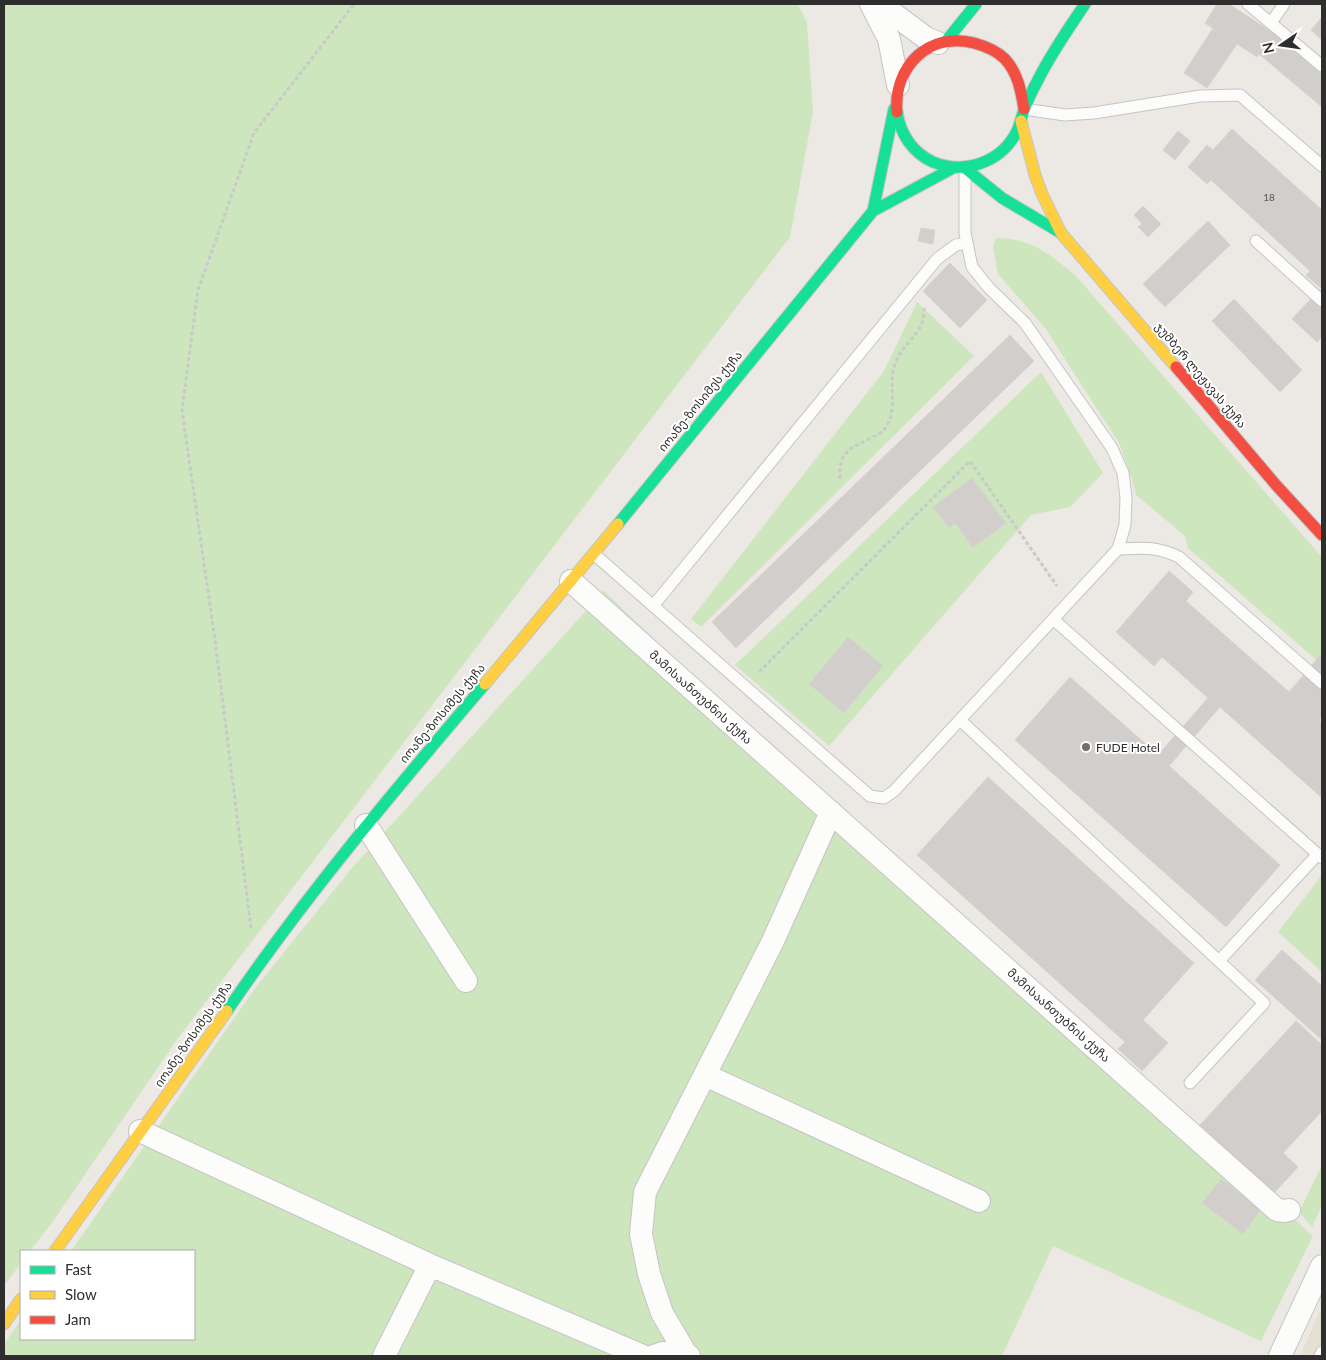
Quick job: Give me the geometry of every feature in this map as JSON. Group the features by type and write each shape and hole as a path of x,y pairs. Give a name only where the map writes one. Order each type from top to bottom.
{"street":[{"path":"871,4 889,39 898,123 905,139 917,152 931,162 953,168 966,168 987,162 1005,149 1018,131 1023,115 1046,66 1085,4"},
{"path":"880,4 926,38 943,42 974,41 993,49 1009,63 1020,82 1024,94 1023,115"},
{"path":"896,95 904,71 913,59 925,49 943,42 976,4"},
{"name":"იოანე-ზოსიმეს ქუჩა","path":"874,211 896,95"},
{"name":"ჯუმბერ ლეჟავას ქუჩა","path":"1023,115 1035,175 1061,233 1276,485 1322,535"},
{"name":"იოანე-ზოსიმეს ქუჩა","path":"56,1250 196,1056 256,968 366,825 594,554 874,211 953,168"},
{"name":"ჯუმბერ ლეჟავას ქუჩა","path":"966,168 1002,198 1061,233"},
{"name":"მამისაანთუბნის ქუჩა","path":"571,581 1277,1210 1289,1210"},
{"path":"688,1355 662,1313 649,1274 640,1234 645,1192 772,943 831,812"},
{"path":"366,825 466,981"},
{"path":"705,1075 979,1201"},
{"path":"140,1131 430,1265 643,1356"},
{"path":"384,1356 430,1265"},
{"path":"1280,1356 1322,1267"},
{"path":"4,1324 20,1301"},
{"path":"654,1356 664,1353 688,1355"}],"lane":[{"path":"1248,4 1322,66"},
{"path":"1271,23 1284,4"},
{"path":"1023,115 1094,113 1200,96 1240,95 1322,166"},
{"path":"594,554 870,796 884,798 894,791 1118,549 1125,525 1126,497 1123,473 1112,448 1025,323 989,288 972,267 966,243 966,168"},
{"path":"1256,241 1322,301"},
{"path":"653,606 937,259 956,246 966,243"},
{"path":"1118,549 1147,548 1163,550 1180,557 1322,683"},
{"path":"1053,620 1320,856 1219,961"},
{"path":"960,720 1264,1003 1190,1083"},
{"path":"1320,1356 1322,1352"}],"path":[{"path":"256,968 215,640 182,410 198,290 254,133 354,4"},
{"path":"840,479 840,460 850,448 880,434 891,418 893,407 891,377 894,364 899,352 916,334 922,322 924,306 918,282"},
{"path":"745,687 970,461 1069,602"}],"shaded area":[{"path":"1322,1306 1322,1356 1300,1356"}],"green space":[{"path":"4,4 798,4 807,23 813,112 790,237 178,1038 54,1220 31,1250 20,1250 20,1264 4,1286"},
{"path":"996,238 1030,244 1048,254 1075,275 1322,557 1322,665 1188,548 1185,536 1136,495 1119,443 1045,328 998,274 993,246"},
{"path":"917,302 974,356 701,627 691,619 884,371"},
{"path":"1041,372 1103,473 1070,507 1031,515 829,746 735,665"},
{"path":"604,591 725,707 1313,1236 1261,1341 1053,1246 1002,1356 4,1356 4,1344 20,1321 20,1340 195,1340 195,1250 72,1250 256,987 351,869"},
{"path":"1322,875 1322,972 1278,932"},
{"path":"1322,1165 1322,1206 1312,1227 1299,1212"}],"building":[{"path":"1217,4 1229,4 1273,33 1322,75 1322,107 1259,54 1257,57 1205,23"},
{"path":"1322,17 1322,40 1311,30"},
{"path":"1213,28 1237,44 1207,88 1184,73"},
{"path":"1232,129 1322,210 1322,289 1306,275 1310,271 1211,180 1207,184 1188,167 1207,145 1213,150"},
{"path":"1178,131 1190,141 1175,160 1163,150"},
{"path":"1143,206 1161,224 1148,237 1138,227 1142,224 1134,215"},
{"path":"1208,221 1230,245 1165,307 1143,284"},
{"path":"921,228 935,230 933,244 918,241"},
{"path":"950,263 987,300 960,328 923,291"},
{"path":"1312,298 1322,308 1322,336 1317,342 1292,319"},
{"path":"1234,299 1302,370 1280,392 1212,321"},
{"path":"1010,335 1034,361 736,648 712,622"},
{"path":"972,478 1006,523 973,548 955,523 949,528 933,507"},
{"name":"FUDE Hotel","path":"1169,571 1193,592 1186,601 1289,692 1296,684 1322,708 1322,717 1319,720 1322,723 1322,798 1220,707 1169,766 1280,865 1226,927 1015,740 1070,677 1158,755 1208,698 1162,657 1154,666 1116,632"},
{"path":"848,637 883,666 844,713 809,684"},
{"path":"1322,653 1322,708 1296,684"},
{"path":"988,777 1194,963 1143,1020 1168,1043 1142,1071 1118,1049 1125,1042 917,855"},
{"path":"1282,950 1322,986 1322,1040 1255,980"},
{"path":"1296,1021 1322,1045 1322,1111 1283,1153 1298,1167 1273,1194 1200,1125"},
{"path":"1221,1179 1261,1209 1243,1234 1202,1203"}],"traffic: fast":[{"path":"947,40 976,4"},
{"path":"897,112 901,128 909,142 919,153 933,162 945,166 958,167 970,166 992,158 1002,151 1017,131 1028,100 1044,68 1085,4"},
{"path":"873,211 894,109"},
{"path":"618,524 873,211 953,168"},
{"path":"965,168 1002,198 1061,233"},
{"path":"227,1011 319,885 485,684"}],"traffic: slow":[{"path":"1021,121 1035,175 1061,233 1176,367"},
{"path":"485,684 618,524"},
{"path":"56,1250 227,1011"},
{"path":"4,1324 20,1300"}],"traffic: jam":[{"path":"897,112 897,96 901,81 908,67 917,56 942,42 958,41 982,46 995,51 1005,59 1016,76 1024,109"},
{"path":"1176,367 1276,485 1322,535"}],"place":[{"name":"FUDE Hotel","path":"1086,747"}]}
